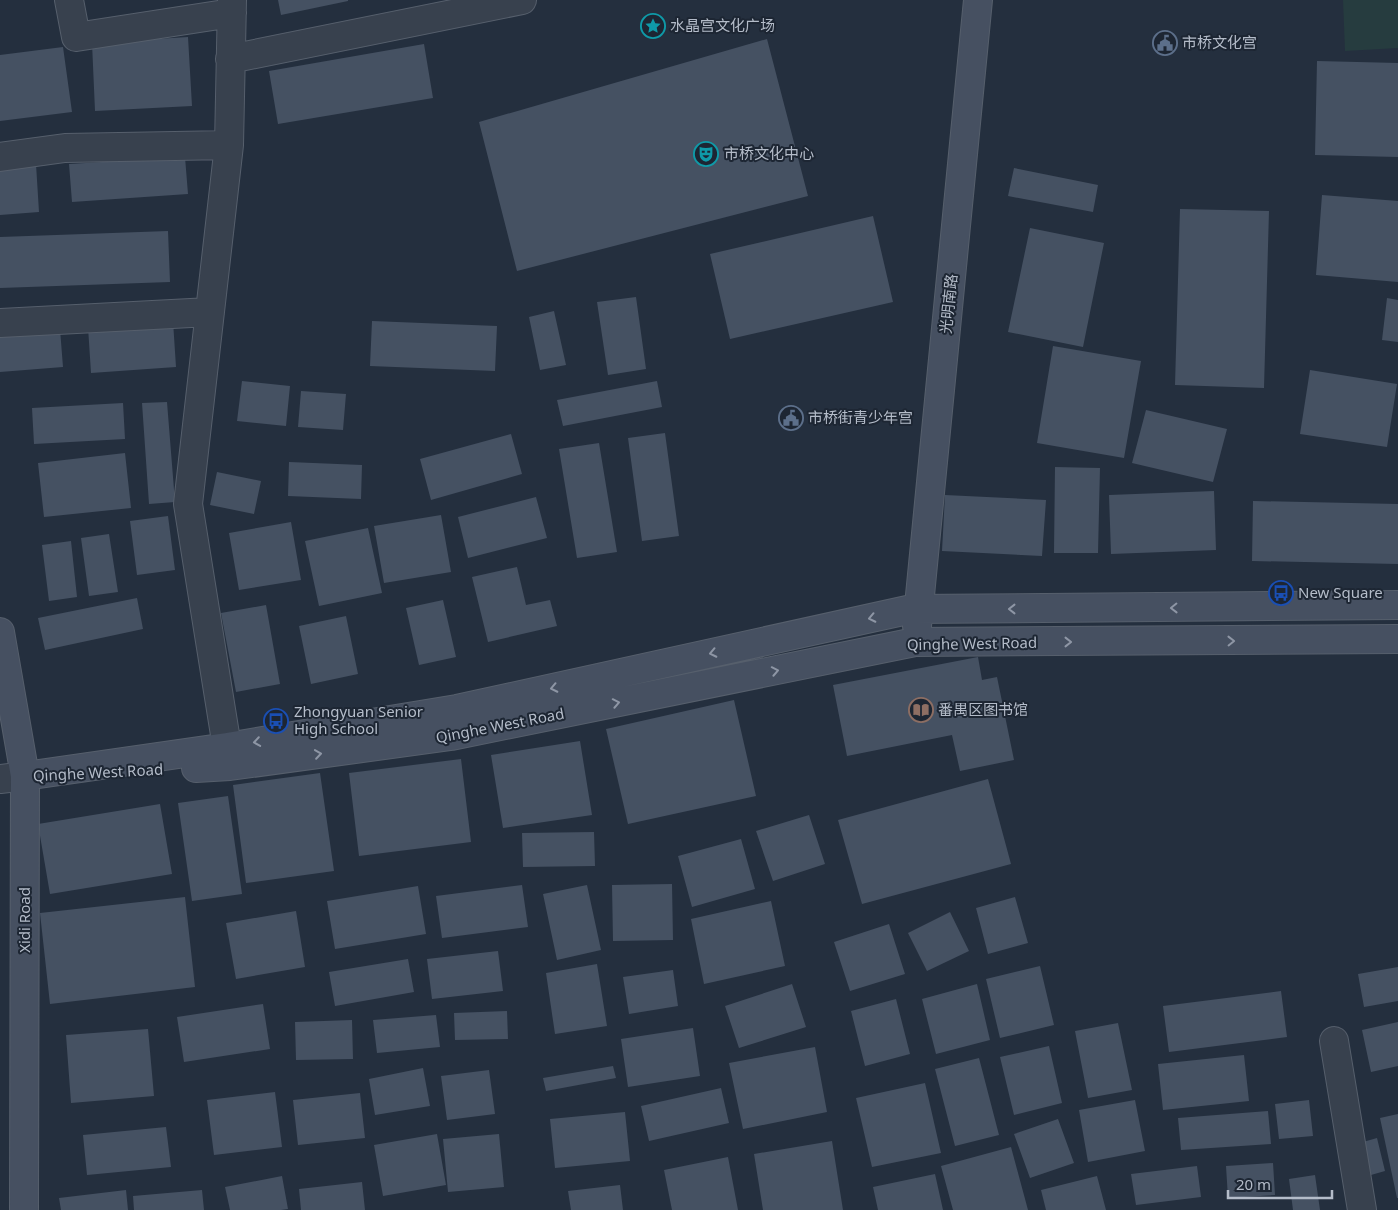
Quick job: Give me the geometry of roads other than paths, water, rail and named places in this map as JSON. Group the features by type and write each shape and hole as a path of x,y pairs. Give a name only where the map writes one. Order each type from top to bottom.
{"street":[{"path":"69,0 76,38 232,7 229,145 188,504 227,747"},
{"path":"230,59 522,0"},
{"name":"光明南路","path":"915,642 920,609 978,0"},
{"path":"0,157 65,148 229,145"},
{"path":"0,322 210,312"},
{"name":"Qinghe West Road","path":"13,778 227,747 457,709 912,609 1398,605"},
{"name":"Xidi Road","path":"0,632 13,778 24,1210"},
{"name":"Qinghe West Road","path":"13,778 230,766 451,736 915,642 1398,639"},
{"path":"1334,1041 1362,1210"}],"place":[{"name":"水晶宫文化广场","path":"653,26"},
{"name":"市桥文化宫","path":"1165,43"},
{"name":"市桥文化中心","path":"706,154"},
{"name":"市桥街青少年宫","path":"791,418"},
{"name":"New Square","path":"1281,593"},
{"name":"番禺区图书馆","path":"921,710"},
{"name":"Zhongyuan Senior High School","path":"276,721"}]}
